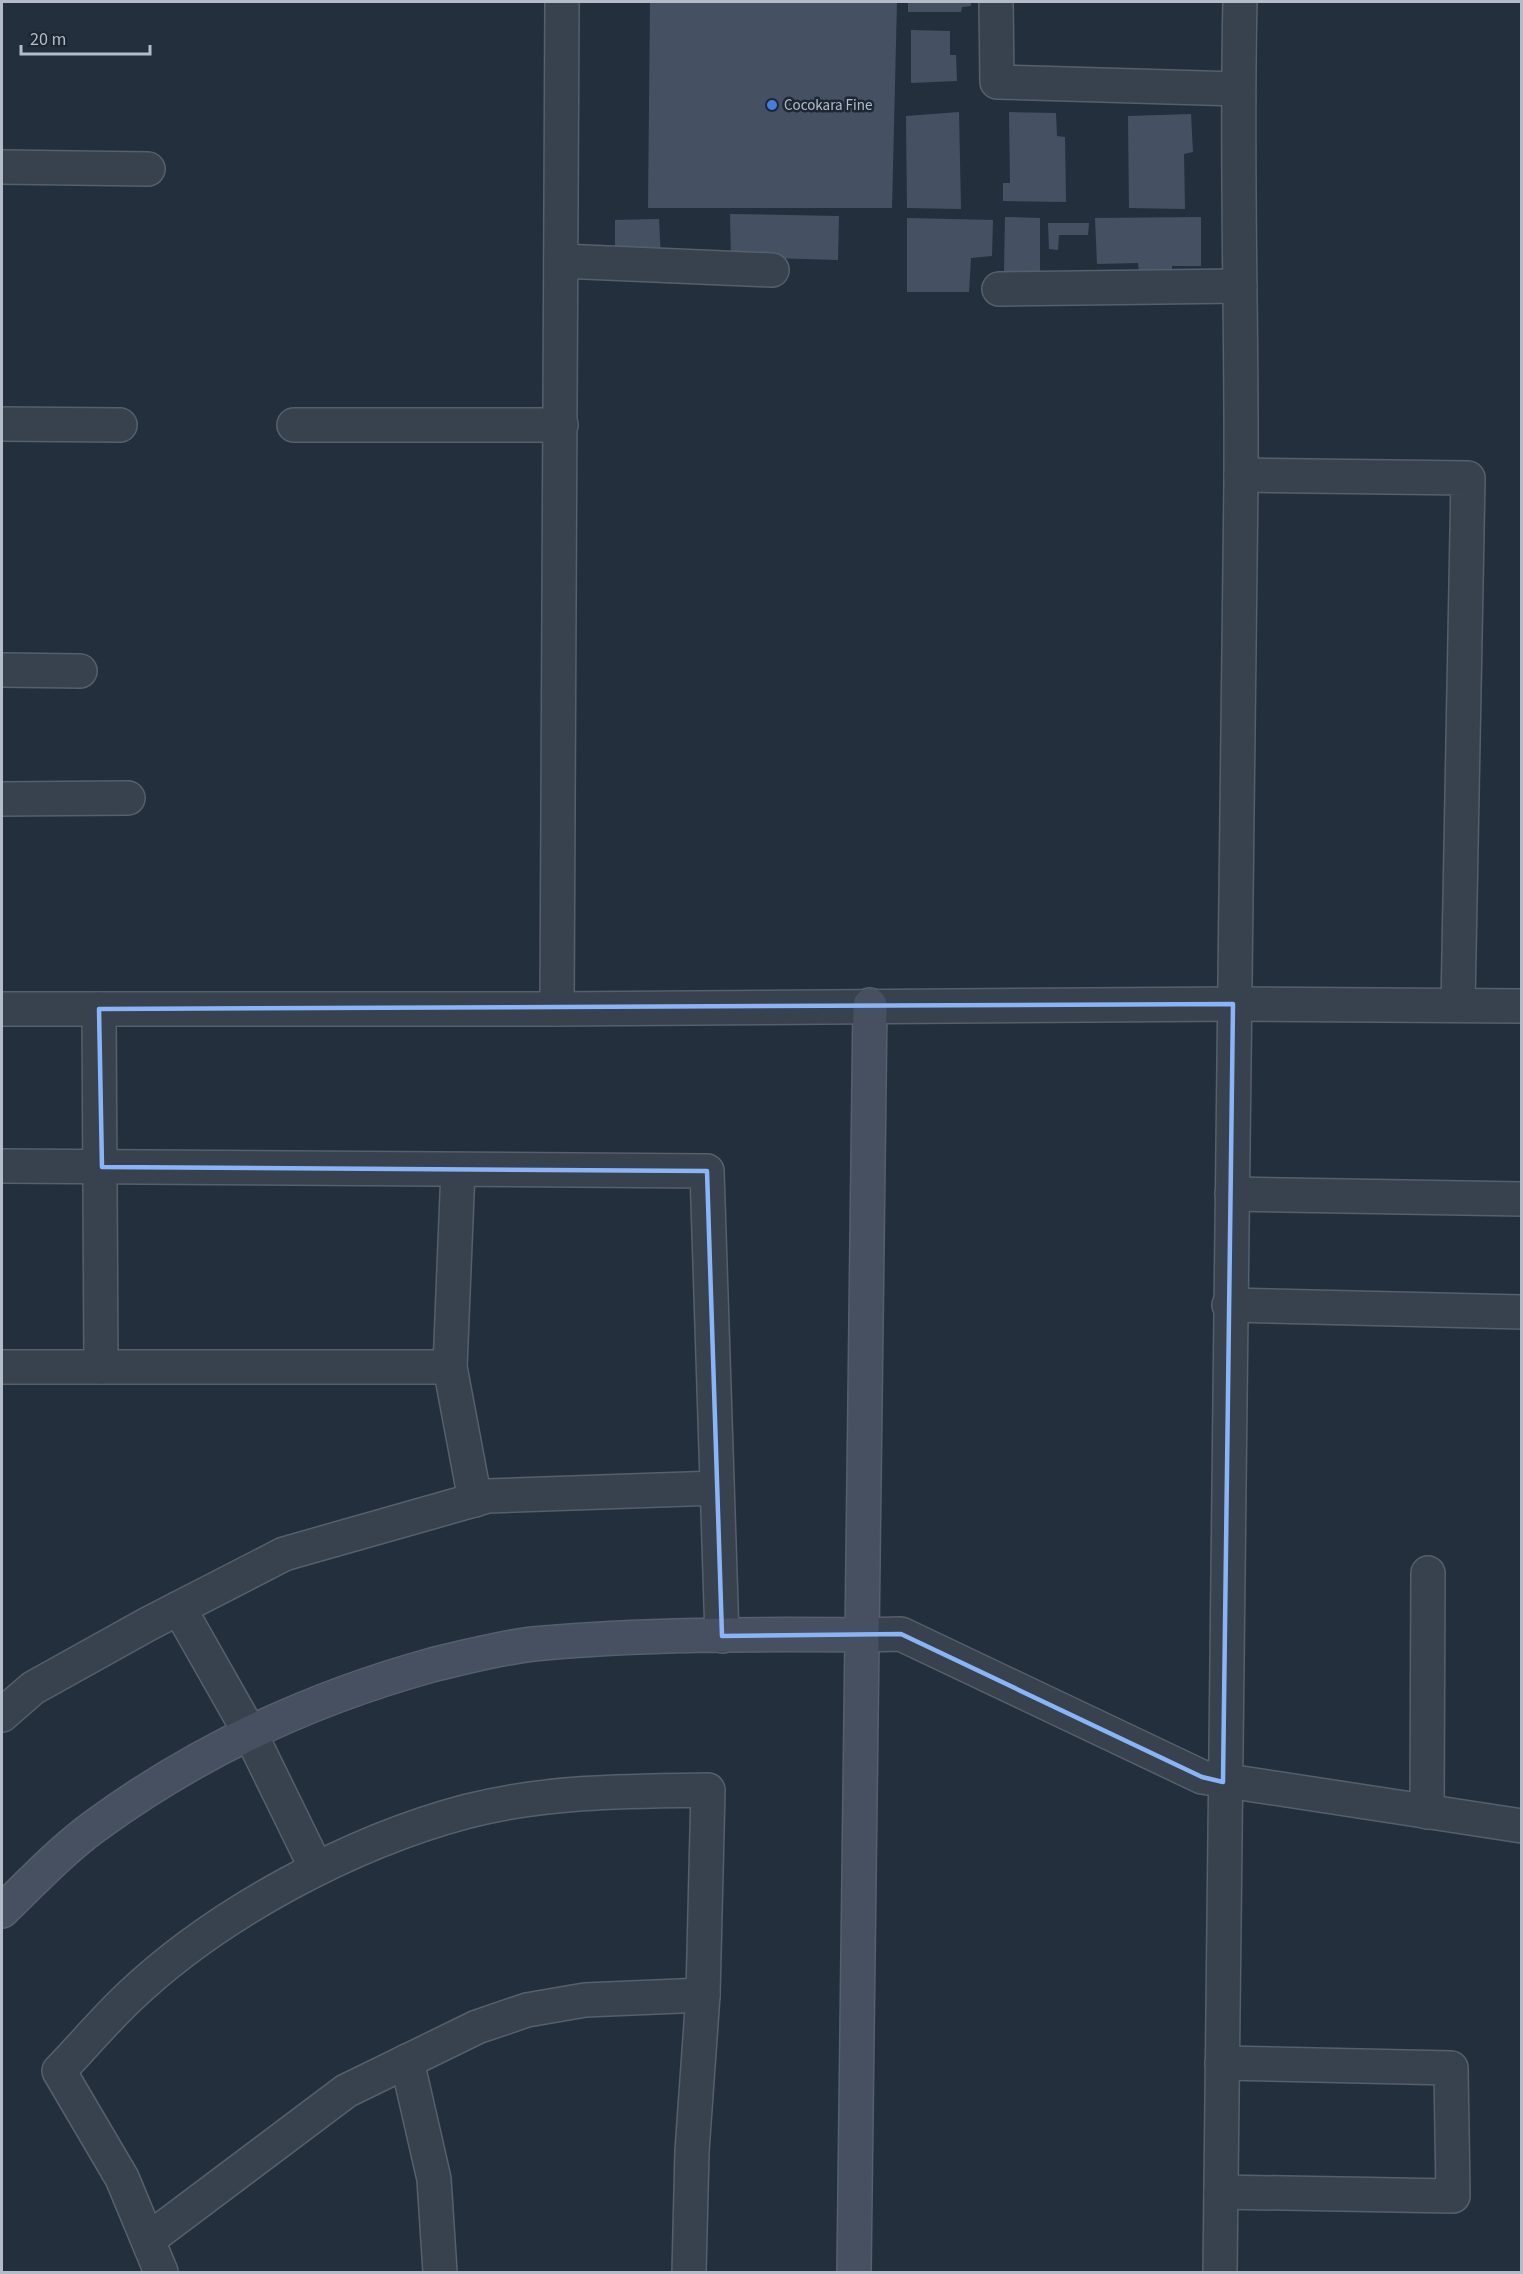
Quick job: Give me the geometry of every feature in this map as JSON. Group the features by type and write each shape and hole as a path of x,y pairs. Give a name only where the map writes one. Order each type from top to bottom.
{"street":[{"path":"557,1009 562,2"},
{"path":"996,2 997,82 1238,89"},
{"path":"1220,2272 1223,1782 1241,475 1238,89 1240,2"},
{"path":"2,167 148,169"},
{"path":"561,261 771,270"},
{"path":"999,289 1240,286"},
{"path":"2,424 120,425"},
{"path":"294,425 561,425"},
{"path":"1241,475 1468,478 1458,1005"},
{"path":"2,670 80,671"},
{"path":"2,800 128,798"},
{"path":"2,1009 557,1009 1233,1004 1521,1006"},
{"path":"854,2272 870,1005"},
{"path":"99,1009 102,1167 101,1367"},
{"path":"2,1166 707,1171 722,1636"},
{"path":"458,1170 450,1367 475,1500"},
{"path":"1232,1194 1521,1199"},
{"path":"1229,1305 1521,1312"},
{"path":"2,1367 450,1367"},
{"path":"2,1715 33,1688 179,1608 284,1554 488,1496 717,1488"},
{"path":"1427,1812 1428,1574"},
{"path":"179,1608 250,1733 316,1868"},
{"path":"2,1911 93,1827 161,1780 250,1733 319,1703 391,1676 468,1656 532,1644 722,1636 900,1634 1202,1777 1521,1826"},
{"path":"161,2272 122,2178 59,2071 127,1999 159,1971 213,1931 316,1868 406,1832 468,1811 528,1800 603,1791 708,1790 703,1995 692,2151 690,2272"},
{"path":"149,2239 346,2091 477,2027 527,2010 585,2000 703,1995"},
{"path":"407,2061 434,2179 440,2272"},
{"path":"1221,2192 1453,2196 1451,2068 1222,2063"}],"highlighted area":[{"path":"1233,1004 1223,1782 1202,1777 901,1634 722,1636 707,1171 102,1167 99,1009"}],"building":[{"name":"Cocokara Fine","path":"650,2 897,2 892,208 648,208"},
{"path":"908,2 971,2 971,6 962,7 961,12 908,12"},
{"path":"911,30 950,31 950,55 956,55 957,81 911,83"},
{"path":"959,112 961,209 907,208 906,116"},
{"path":"1009,112 1056,113 1057,136 1065,137 1066,202 1003,201 1003,183 1010,183"},
{"path":"1191,114 1193,152 1184,154 1185,209 1129,208 1128,116"},
{"path":"730,214 839,216 838,260 731,257"},
{"path":"1005,217 1040,218 1040,272 1004,272"},
{"path":"1201,217 1201,266 1172,266 1172,271 1139,271 1138,263 1097,264 1095,218"},
{"path":"907,218 993,220 992,256 971,258 969,292 907,292"},
{"path":"659,219 661,259 615,256 615,220"},
{"path":"1048,223 1089,223 1088,235 1059,235 1058,250 1049,249"}],"place":[{"name":"Cocokara Fine","path":"772,105"}]}
